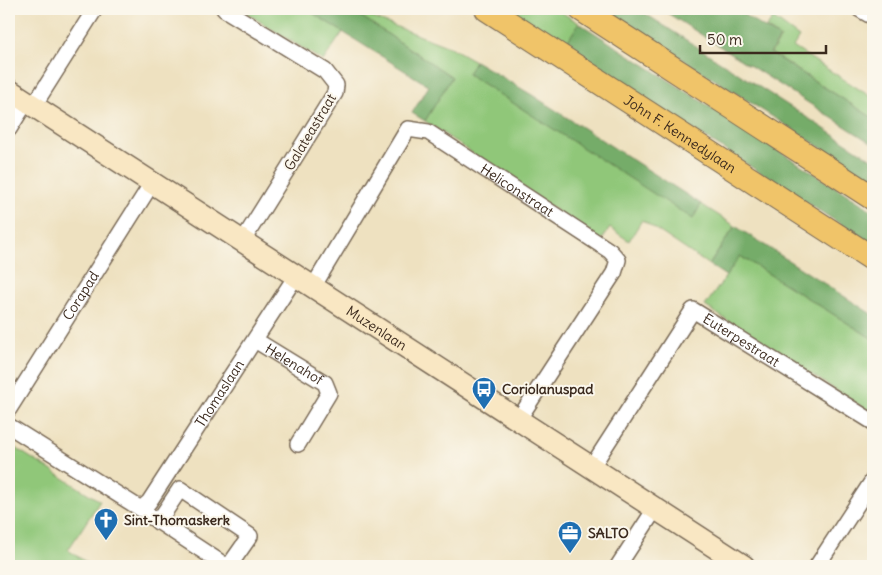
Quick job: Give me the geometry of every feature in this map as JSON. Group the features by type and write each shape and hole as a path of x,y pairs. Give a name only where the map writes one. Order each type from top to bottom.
{"main road":[{"name":"John F. Kennedylaan","path":"487,9 873,258"},
{"path":"581,9 873,198"}],"street":[{"path":"9,130 23,100 95,9"},
{"name":"Galateastraat","path":"224,9 324,71 336,86 335,93 242,242"},
{"path":"859,9 873,17"},
{"name":"Muzenlaan","path":"23,100 744,566"},
{"name":"Heliconstraat","path":"304,282 408,129 428,132 610,251 618,260 614,273 518,420"},
{"name":"Corapad","path":"9,409 152,183"},
{"name":"Thomaslaan","path":"141,509 149,502 255,340 304,282"},
{"name":"Euterpestraat","path":"591,468 693,310 873,422"},
{"name":"Helenahof","path":"255,340 325,383 329,393 298,444"},
{"path":"9,426 141,509 158,522 227,566 250,536 180,490 158,522"},
{"path":"816,566 873,480"},
{"path":"618,566 655,509"}],"green space":[{"path":"240,9 306,9 343,32 323,61"},
{"path":"306,9 350,9 452,77 425,121 412,113 429,86"},
{"path":"350,9 452,48 475,61 468,74 693,218 701,204 735,226 709,265 642,220 629,241 610,228 601,241 425,121 452,77"},
{"path":"504,9 556,9 579,23 564,47"},
{"path":"604,9 638,9 873,160 873,181"},
{"path":"661,9 735,9 780,38 770,53 873,118 873,144"},
{"path":"773,18 799,37 793,47 873,98 873,118 771,53 781,38 766,28"},
{"path":"579,23 873,211 873,245 564,47"},
{"path":"475,61 532,95 701,204 693,219 468,74"},
{"path":"735,226 873,315 873,339 740,256 726,276 709,265"},
{"path":"740,256 873,339 873,414 705,306"},
{"path":"9,444 100,501 68,550 92,566 14,566 9,556"}],"place":[{"name":"Coriolanuspad","path":"484,410"},
{"name":"Sint-Thomaskerk","path":"106,541"},
{"name":"SALTO","path":"570,554"}]}
